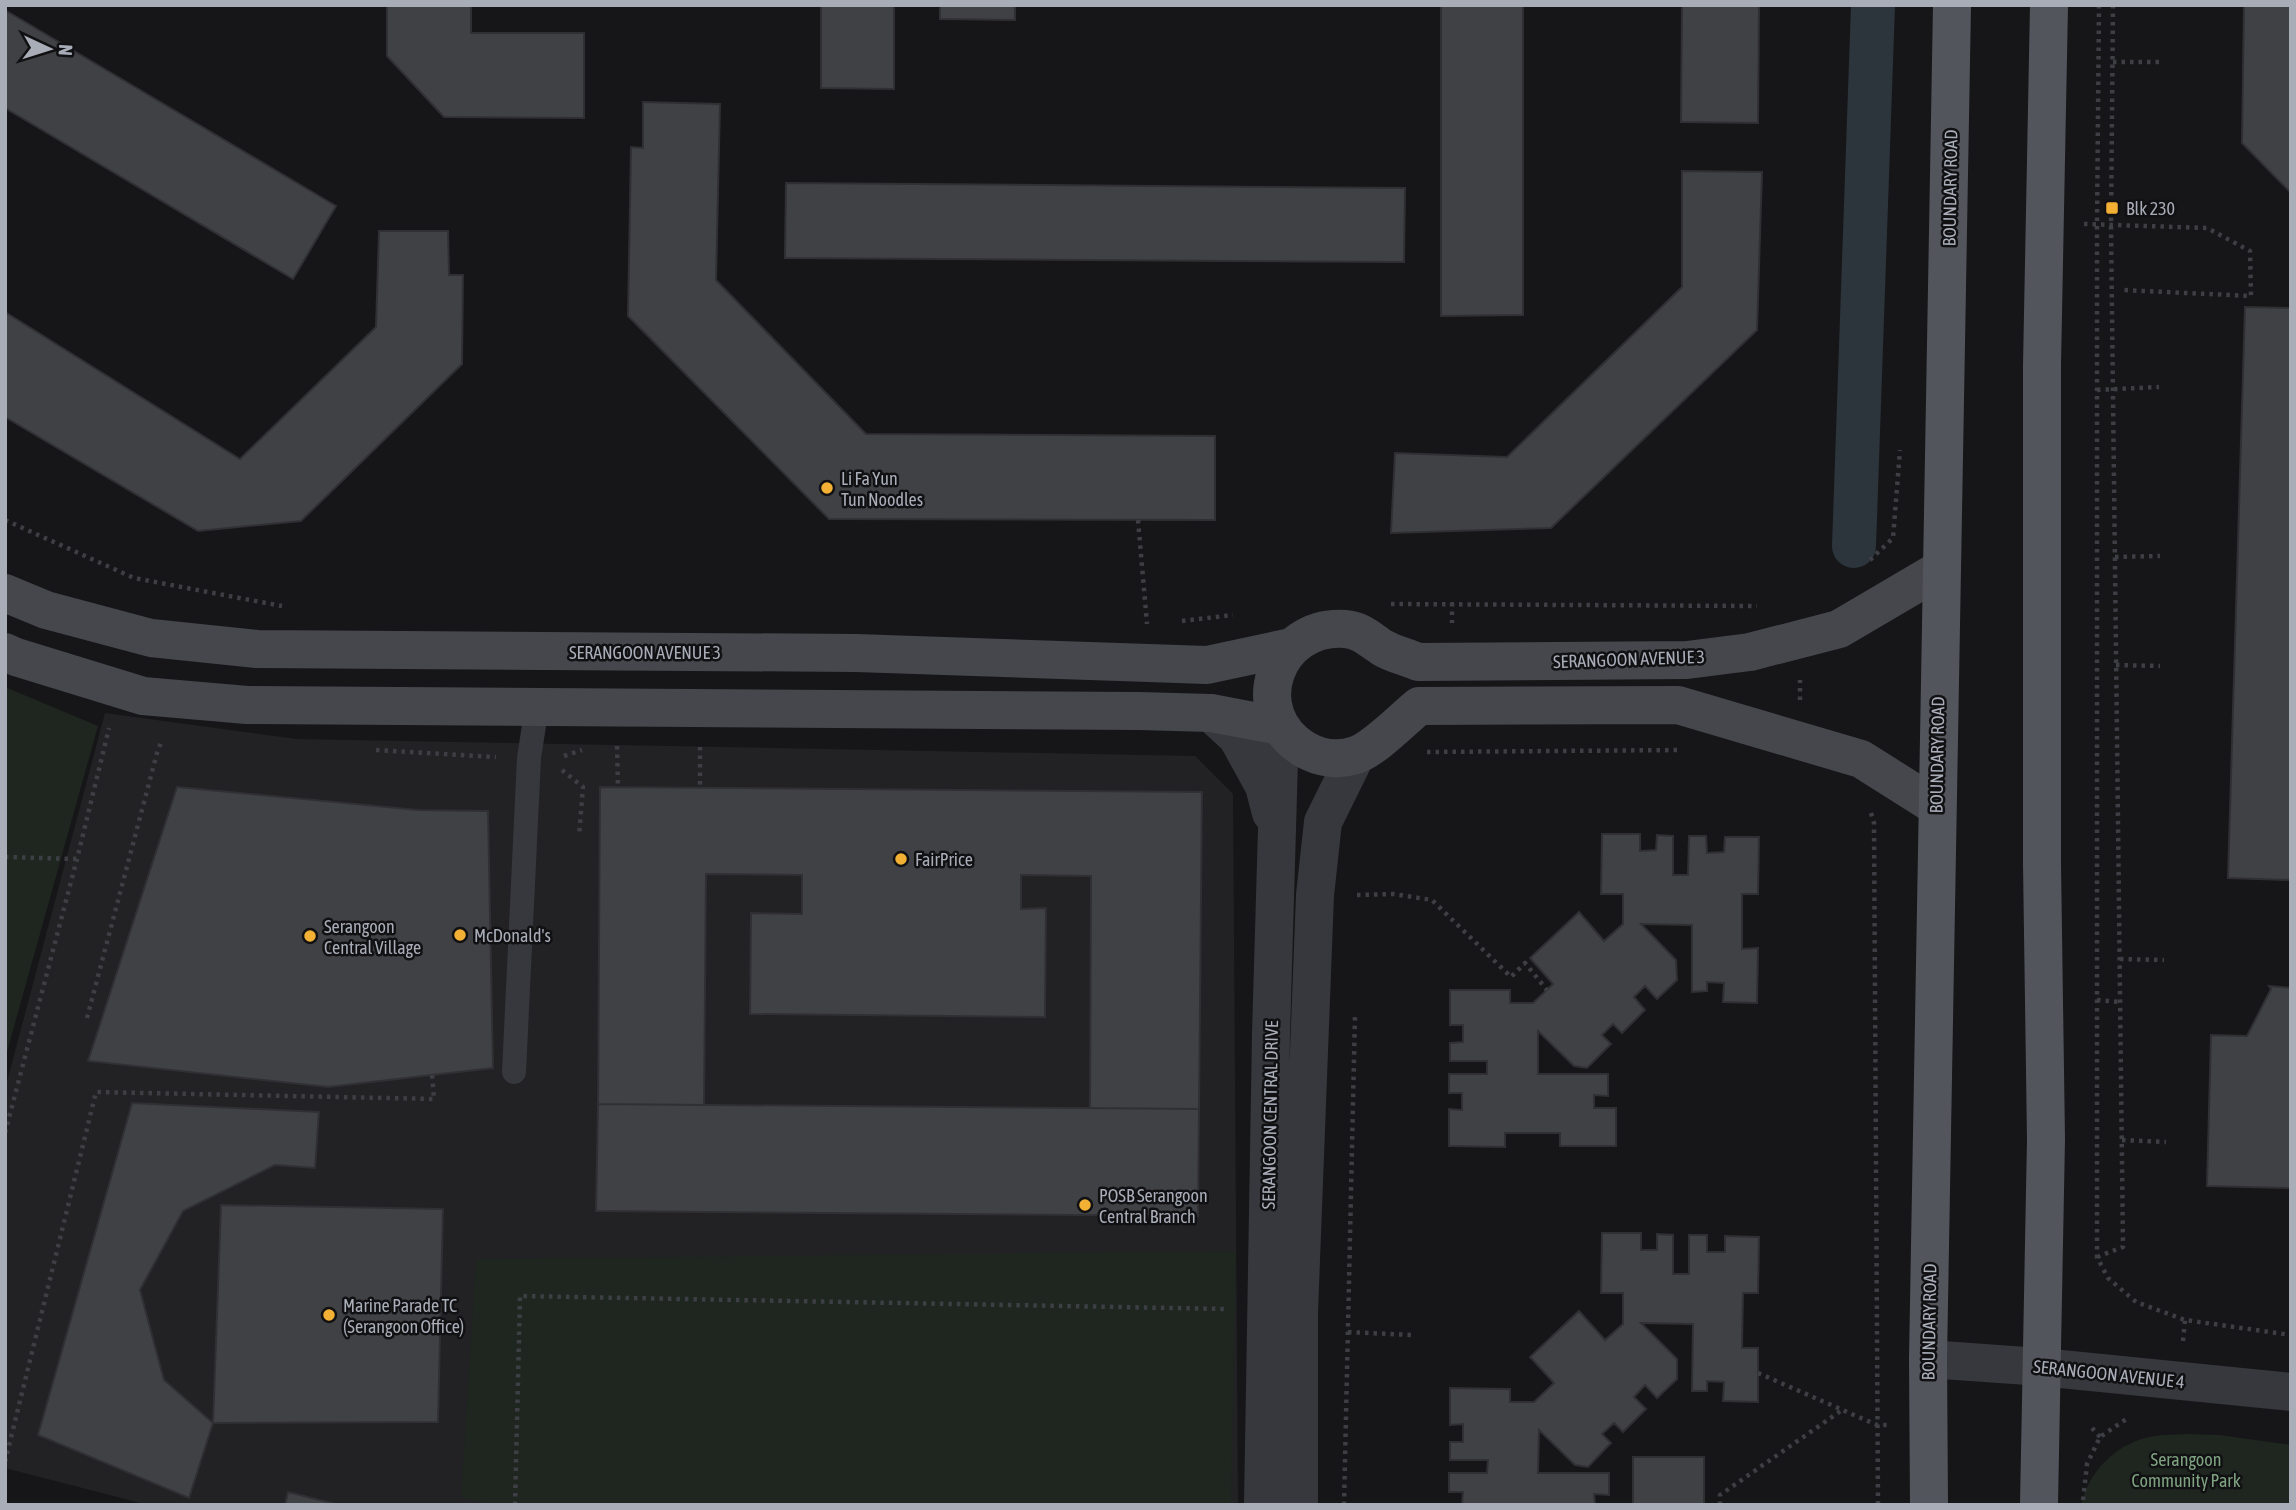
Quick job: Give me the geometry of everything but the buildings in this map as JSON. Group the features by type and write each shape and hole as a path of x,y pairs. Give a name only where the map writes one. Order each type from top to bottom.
{"main road":[{"name":"BOUNDARY ROAD","path":"1929,1505 1928,1359 1952,5"},
{"path":"2039,1505 2046,1139 2042,864 2042,365 2049,5"}],"street":[{"name":"SERANGOON AVENUE 3","path":"5,593 46,610 151,638 257,649 856,653 1207,665 1291,647 1307,635 1327,629 1349,629 1368,636 1384,649 1418,662 1687,660 1750,652 1839,629 1941,569"},
{"path":"1291,647 1278,664 1272,684 1273,705 1280,726 1294,743 1314,754 1335,759 1356,755 1376,745 1390,729 1419,706 1678,705 1861,759 1937,807"},
{"path":"1384,649 1395,666 1401,687 1399,709 1390,729"},
{"path":"5,652 143,696 247,705 1211,713 1280,726"},
{"path":"1211,713 1237,737 1264,786 1277,838"},
{"name":"SERANGOON CENTRAL DRIVE","path":"1280,726 1270,1034 1281,1487"},
{"name":"SERANGOON CENTRAL DRIVE","path":"1281,1487 1299,1312 1315,895 1323,822 1356,755"},
{"name":"SERANGOON AVENUE 4","path":"1928,1359 2042,1367 2291,1392"}],"lane":[{"path":"514,1072 529,758 537,706"}],"path":[{"path":"2099,5 2097,1257 2108,1278 2136,1303 2185,1320 2291,1335"},
{"path":"2097,1257 2123,1247 2111,226 2113,5"},
{"path":"2113,62 2165,62"},
{"path":"2111,226 2207,228 2250,251 2251,296 2122,290"},
{"path":"2097,390 2159,387"},
{"path":"5,520 134,578 294,608"},
{"path":"1138,520 1147,625 1160,623"},
{"path":"2115,557 2160,556"},
{"path":"1388,604 1764,606"},
{"path":"1174,622 1241,614"},
{"path":"2116,665 2160,666"},
{"path":"5,1133 78,859 109,720"},
{"path":"87,1018 157,752 161,741 168,735"},
{"path":"616,739 618,787"},
{"path":"700,740 700,788"},
{"path":"1454,752 1683,750"},
{"path":"558,767 583,787 579,836"},
{"path":"1868,804 1874,823 1878,1505"},
{"path":"5,857 78,859"},
{"path":"1356,909 1357,882"},
{"path":"1357,895 1393,894 1432,900 1511,977 1525,963 1547,990"},
{"path":"2120,958 2164,960"},
{"path":"2097,1000 2120,1002"},
{"path":"1343,1505 1355,1007"},
{"path":"5,1462 96,1092 435,1099 432,1074"},
{"path":"2122,1140 2166,1142"},
{"path":"515,1505 520,1296 1232,1309"},
{"path":"1348,1332 1411,1335"},
{"path":"1758,1373 1877,1424 1928,1427"},
{"path":"1720,1505 1720,1495 1843,1410"},
{"path":"2082,1505 2087,1464 2100,1437 2130,1416"},
{"path":"2092,1429 2100,1437"}],"shaded area":[{"path":"105,713 297,739 1195,756 1233,794 1238,1505 148,1505 5,1468 5,1089"}],"green space":[{"path":"5,687 98,726 5,1059"},
{"path":"1236,1251 1231,1505 492,1505 461,1497 476,1259"},
{"name":"Serangoon Community Park","path":"2188,1434 2219,1435 2291,1445 2291,1505 2081,1505 2098,1469 2117,1451 2141,1439"}],"waterway":[{"path":"1854,546 1873,5"}],"place":[{"name":"Blk 230","path":"2112,208"},
{"name":"Li Fa Yun Tun Noodles","path":"827,488"},
{"name":"FairPrice","path":"901,859"},
{"name":"McDonald's","path":"460,935"},
{"name":"Serangoon Central Village","path":"310,936"},
{"name":"POSB Serangoon Central Branch","path":"1085,1205"},
{"name":"Marine Parade TC (Serangoon Office)","path":"329,1315"}]}
